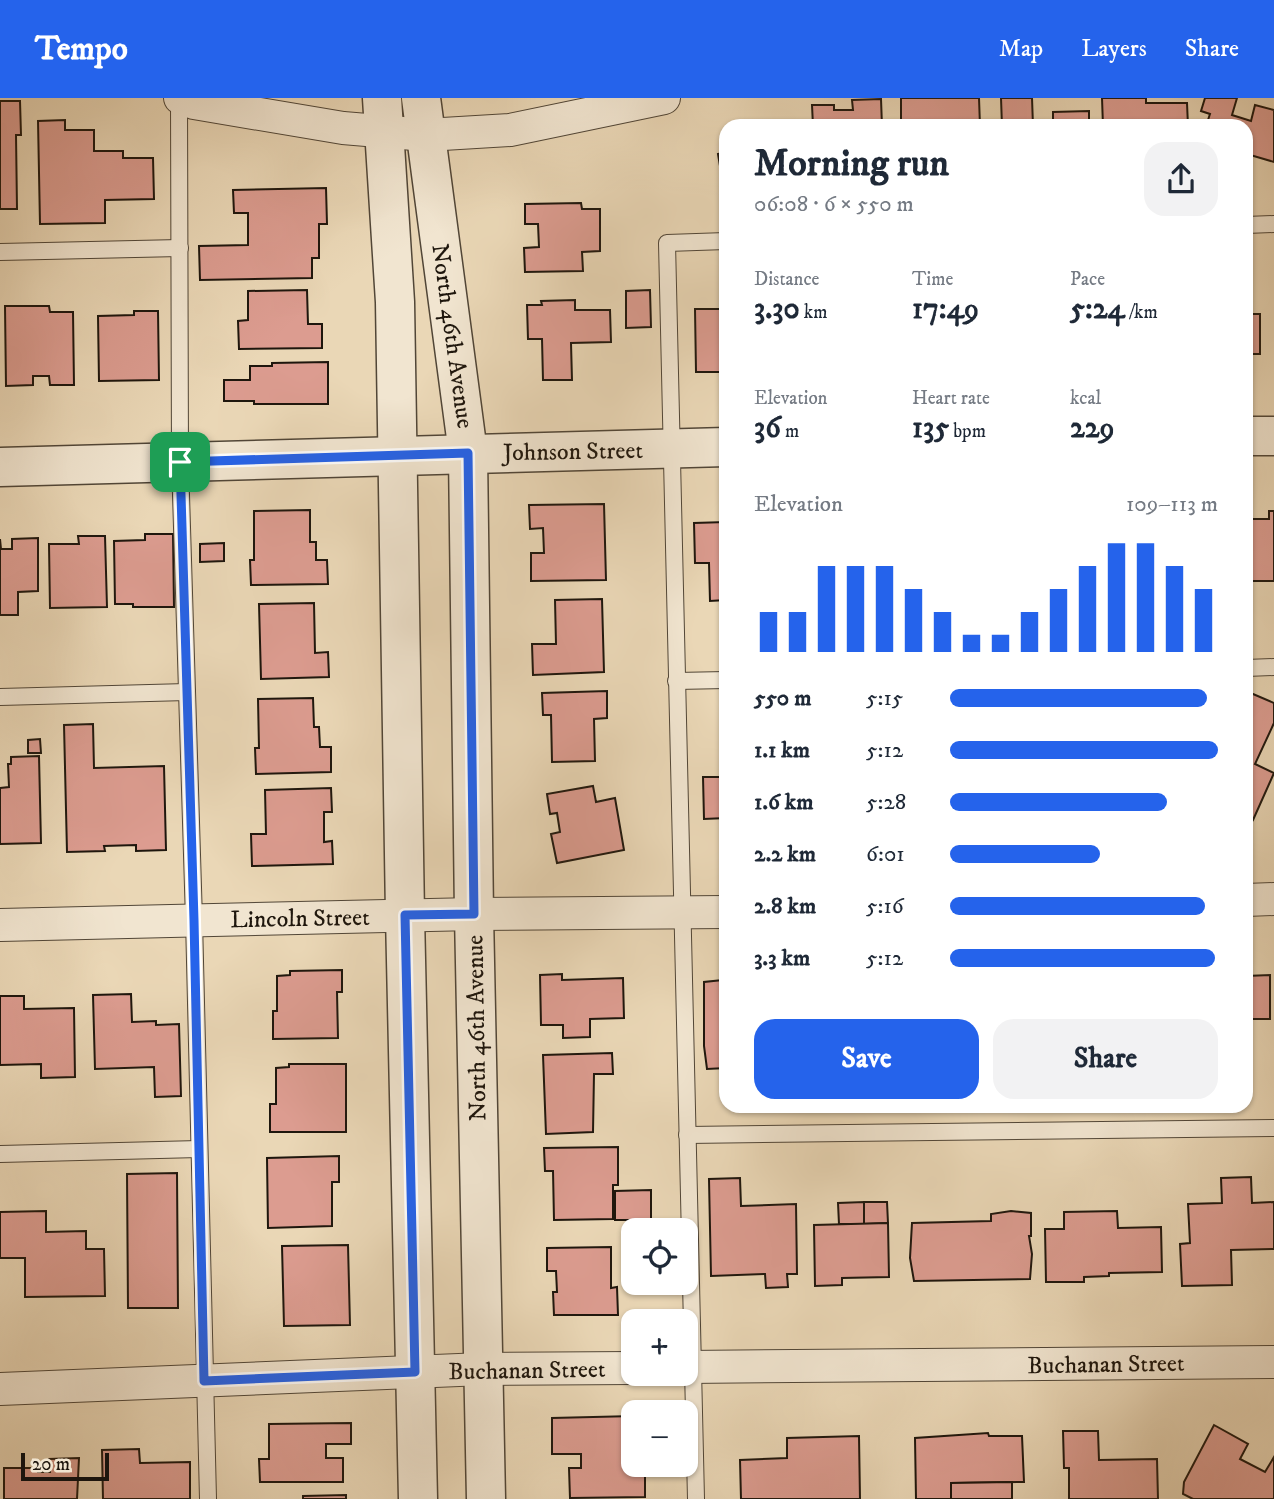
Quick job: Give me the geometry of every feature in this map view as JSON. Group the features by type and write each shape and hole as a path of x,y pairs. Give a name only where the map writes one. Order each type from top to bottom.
{"street":[{"path":"180,98 194,103 318,124 382,115 424,116 510,130 664,98"},
{"name":"North 46th Avenue","path":"382,115 395,302 418,1499"},
{"name":"North 46th Avenue","path":"424,116 468,453 486,1499"},
{"path":"1253,436 1274,436"},
{"name":"Johnson Street","path":"0,467 719,447"},
{"path":"1253,900 1274,900"},
{"name":"Lincoln Street","path":"0,925 405,915 719,912"},
{"name":"Buchanan Street","path":"698,1367 1274,1362"},
{"name":"Buchanan Street","path":"0,1390 483,1369 621,1368"}],"lane":[{"path":"180,98 180,462 208,1499"},
{"path":"1253,225 1274,224"},
{"path":"689,1309 667,243 719,241"},
{"path":"0,252 180,248"},
{"path":"1253,668 1274,667"},
{"path":"676,681 719,680"},
{"path":"0,697 187,692"},
{"path":"687,1135 1274,1128"},
{"path":"0,1154 199,1149"},
{"path":"691,1386 696,1499"}],"building":[{"path":"901,98 979,98 980,119 901,119"},
{"path":"1001,98 1032,98 1033,119 1002,119"},
{"path":"1102,98 1146,98 1146,103 1187,103 1188,119 1103,119"},
{"path":"1205,98 1237,98 1232,115 1245,119 1208,119 1210,114 1201,111"},
{"path":"881,99 882,119 813,119 812,105 834,105 834,110 853,110 852,100"},
{"path":"0,101 20,101 21,135 16,135 17,209 0,209"},
{"path":"1255,105 1274,110 1274,162 1253,156 1252,119"},
{"path":"1089,111 1089,119 1053,119 1053,112"},
{"path":"65,120 65,130 94,130 94,151 123,151 123,158 153,158 154,199 105,200 105,223 40,224 38,121"},
{"path":"326,188 327,224 319,224 319,258 312,258 312,278 200,280 199,246 248,245 248,213 234,213 233,190"},
{"path":"581,203 582,209 600,209 600,251 582,252 583,271 525,272 524,248 539,247 538,224 525,224 525,204"},
{"path":"307,290 308,324 322,324 322,348 239,349 238,321 248,320 248,291"},
{"path":"650,290 651,327 626,328 626,291"},
{"path":"575,300 575,310 610,310 611,342 571,343 572,380 543,380 542,339 528,339 527,305 542,305 541,301"},
{"path":"5,306 49,306 50,312 73,312 74,385 50,385 49,376 33,376 33,385 6,386"},
{"path":"695,309 719,309 719,372 696,372"},
{"path":"134,311 158,311 159,380 99,381 98,316 134,315"},
{"path":"1253,314 1260,314 1260,354 1253,354"},
{"path":"328,362 328,404 254,404 254,401 224,401 224,380 250,380 250,366"},
{"path":"604,504 606,580 531,581 531,553 544,553 543,528 530,529 529,505"},
{"path":"310,510 310,542 316,542 316,560 327,560 328,584 251,585 254,511"},
{"path":"1269,511 1274,511 1274,581 1253,581 1253,519 1269,519"},
{"path":"719,522 719,600 710,601 709,563 695,563 694,523"},
{"path":"145,534 173,534 174,607 115,604 114,541 145,540"},
{"path":"78,536 105,536 107,607 50,608 49,544 79,544"},
{"path":"38,538 38,591 18,592 18,615 0,615 0,539 1,549 12,549 12,539"},
{"path":"224,543 224,561 200,562 200,544"},
{"path":"602,599 604,672 533,675 532,644 556,644 555,600"},
{"path":"314,603 315,653 328,652 329,677 261,679 259,604"},
{"path":"607,691 607,718 594,719 595,761 552,762 551,715 543,715 542,693"},
{"path":"1253,694 1274,703 1274,723 1255,764 1274,773 1253,820"},
{"path":"313,698 314,727 319,727 320,747 331,747 331,772 256,774 255,748 259,748 258,699"},
{"path":"93,724 94,768 164,766 166,850 136,851 136,845 104,846 105,851 67,852 64,725"},
{"path":"40,739 41,753 28,753 28,740"},
{"path":"39,756 41,843 0,844 0,788 9,787 8,764 11,764 11,757"},
{"path":"703,777 719,777 719,818 704,819"},
{"path":"593,786 596,802 615,798 624,850 557,863 551,834 560,832 557,813 550,814 547,794"},
{"path":"331,788 332,812 324,812 324,842 332,841 333,864 252,866 251,834 266,834 265,790"},
{"path":"342,970 342,992 337,992 338,1038 273,1039 273,1011 277,1011 277,976 290,975 290,971"},
{"path":"562,974 562,980 623,978 624,1018 590,1019 590,1037 563,1038 563,1025 541,1025 540,975"},
{"path":"1270,975 1270,1019 1253,1019 1253,976"},
{"path":"719,981 719,1068 707,1069 704,1046 704,982"},
{"path":"131,994 132,1022 179,1024 181,1096 155,1097 154,1067 95,1069 93,995"},
{"path":"0,996 24,996 24,1009 74,1008 75,1077 41,1078 41,1064 0,1065"},
{"path":"612,1053 613,1074 594,1074 593,1132 546,1134 543,1055"},
{"path":"289,1064 346,1064 346,1132 270,1132 270,1104 276,1104 276,1068 289,1067"},
{"path":"618,1147 618,1185 613,1185 613,1219 554,1220 553,1171 545,1171 544,1148"},
{"path":"339,1156 339,1182 332,1182 332,1226 268,1228 267,1158"},
{"path":"177,1173 178,1308 128,1308 127,1174"},
{"path":"1251,1177 1252,1203 1274,1202 1274,1249 1231,1250 1232,1285 1182,1286 1180,1244 1190,1243 1188,1204 1222,1203 1221,1178"},
{"path":"740,1178 741,1206 796,1204 797,1274 787,1274 788,1287 766,1288 765,1274 711,1276 709,1179"},
{"path":"651,1190 651,1218 615,1220 615,1191"},
{"path":"864,1202 864,1224 839,1224 838,1203"},
{"path":"864,1202 887,1202 888,1223 864,1224"},
{"path":"46,1211 46,1232 86,1231 86,1249 104,1249 105,1296 25,1297 25,1258 0,1258 0,1212"},
{"path":"1011,1211 1031,1213 1030,1279 914,1281 910,1258 912,1223 991,1221 991,1214"},
{"path":"1117,1211 1118,1228 1161,1227 1162,1272 1109,1273 1109,1276 1084,1277 1084,1282 1046,1282 1045,1229 1064,1229 1064,1212"},
{"path":"888,1223 889,1277 842,1278 842,1285 815,1286 814,1225"},
{"path":"348,1245 350,1325 284,1326 282,1246"},
{"path":"611,1247 611,1288 617,1287 618,1315 554,1315 556,1271 547,1271 547,1248"},
{"path":"621,1416 621,1477 645,1477 645,1497 570,1498 569,1468 581,1468 581,1454 552,1454 552,1418"},
{"path":"351,1423 351,1444 326,1444 326,1458 343,1458 343,1482 260,1482 259,1459 269,1459 269,1424"},
{"path":"1214,1425 1248,1444 1240,1459 1265,1472 1274,1457 1274,1499 1193,1499 1183,1494 1184,1482"},
{"path":"1063,1431 1098,1431 1099,1460 1157,1459 1158,1499 1069,1499 1069,1468 1064,1468"},
{"path":"988,1433 989,1436 1022,1436 1024,1482 951,1483 951,1499 916,1499 915,1438"},
{"path":"859,1436 860,1499 741,1499 740,1460 787,1458 787,1438"},
{"path":"139,1449 140,1463 190,1462 190,1499 103,1499 102,1450"},
{"path":"79,1458 77,1499 4,1499 4,1468 38,1468 38,1472 50,1472 49,1459"},
{"path":"1012,1482 1012,1499 951,1499 951,1483"},
{"path":"346,1495 346,1499 303,1499 303,1496"}],"route":[{"path":"468,453 474,914 405,915 415,1372 204,1381 180,462 468,453"}]}
